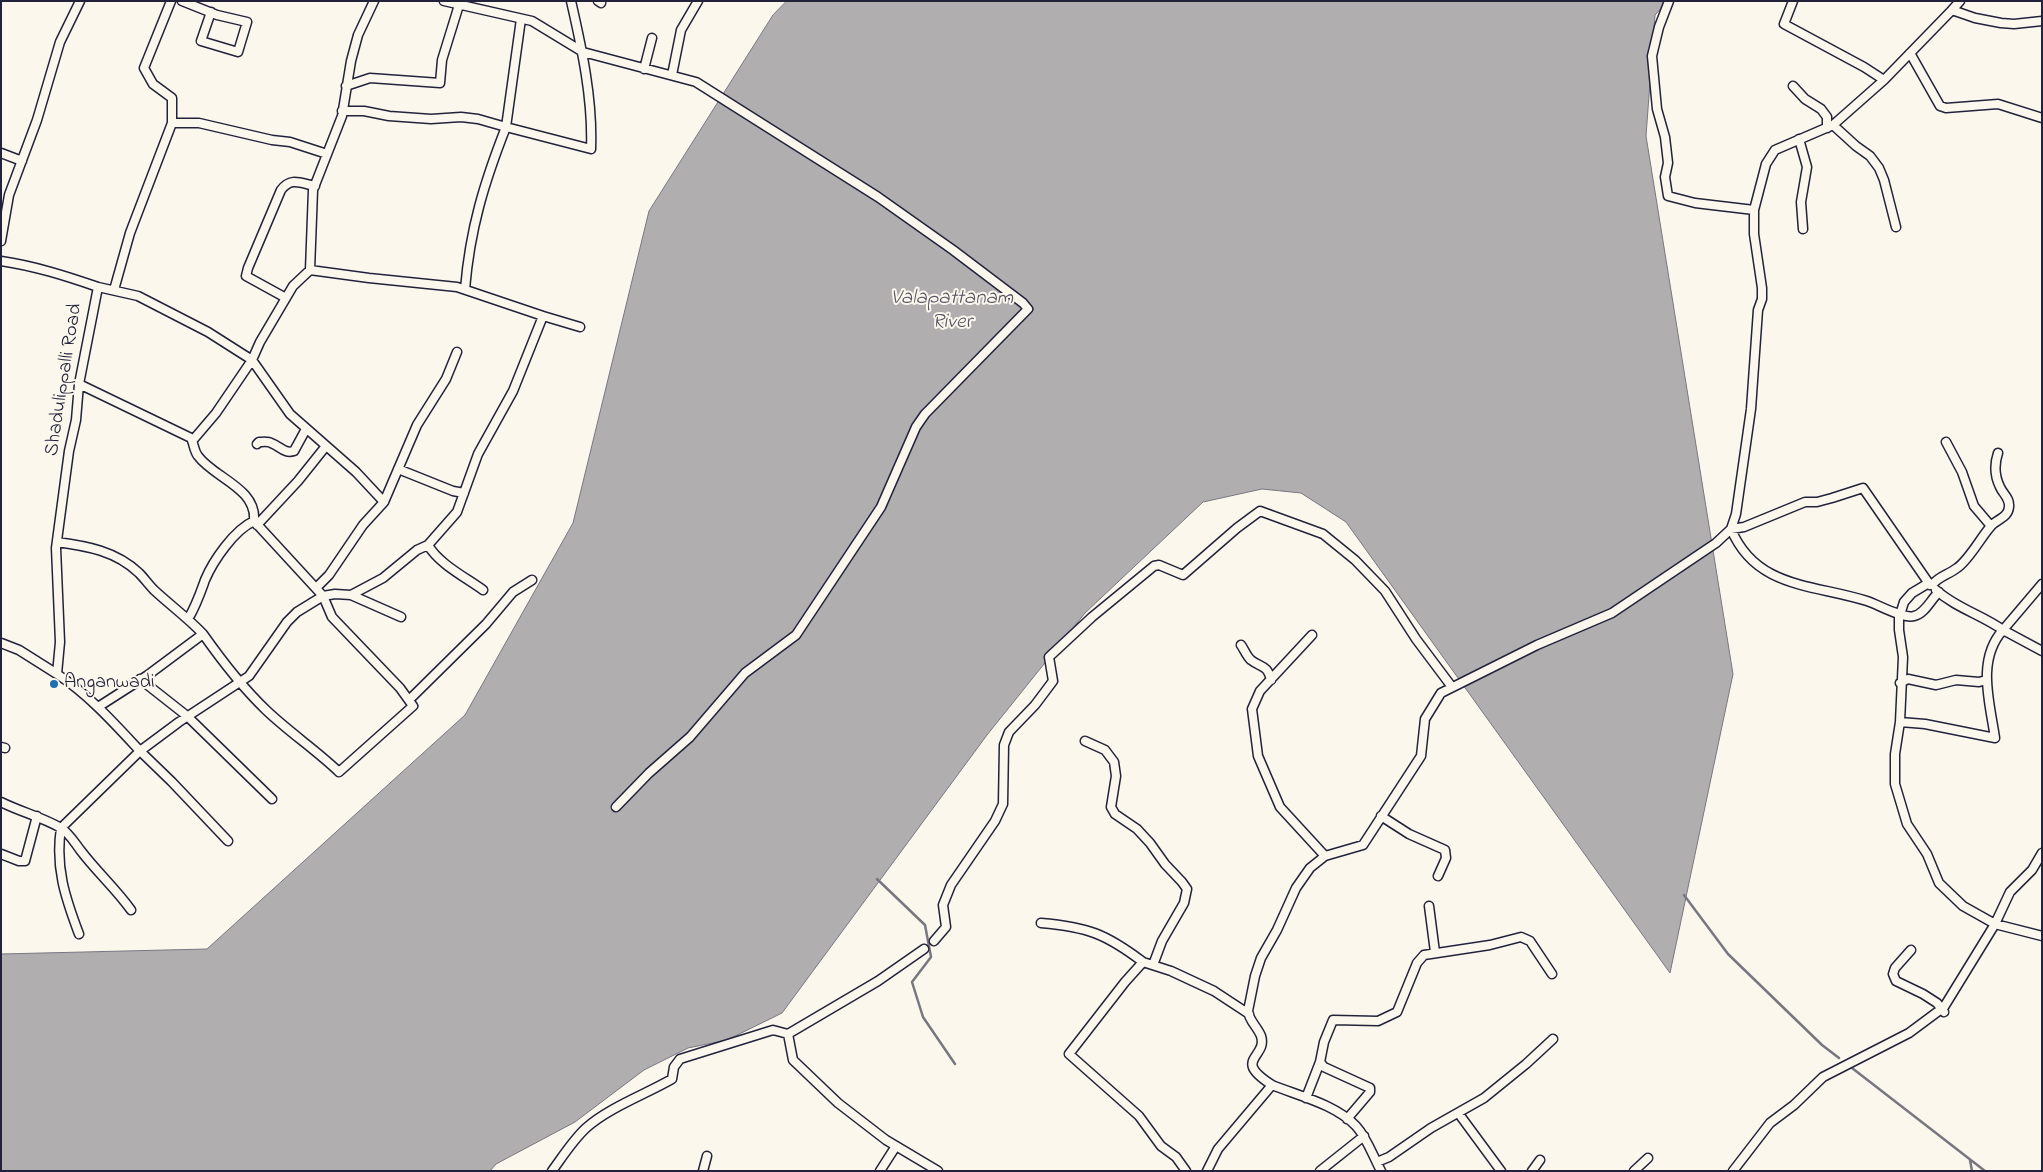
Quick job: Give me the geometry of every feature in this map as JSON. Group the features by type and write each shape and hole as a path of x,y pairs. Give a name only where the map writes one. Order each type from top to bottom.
{"street":[{"path":"1,240 9,194 37,120 60,42 80,1"},
{"path":"114,290 130,233 172,123 172,98 153,84 144,68 170,1"},
{"path":"182,1 211,12 247,22 238,52 201,41 211,12"},
{"path":"310,270 315,186 342,111 358,35 374,1"},
{"path":"444,1 532,21 583,52 696,82 878,197 961,256 1023,303 1028,309 925,414 916,427 881,507 796,635 745,673 690,737 649,773 616,807"},
{"path":"342,111 364,111 389,116 431,119 461,117 478,119 591,149 592,129 583,52 572,1"},
{"path":"672,75 681,30 698,1"},
{"path":"1669,1 1659,27 1652,56 1656,109 1665,137 1668,163 1665,177 1668,196 1695,203 1754,210"},
{"path":"1794,1 1784,24 1864,67 1884,80"},
{"path":"1381,1171 1364,1136 1355,1126 1334,1110 1260,1078 1253,1069 1252,1061 1262,1042 1249,1014 1250,994 1261,958 1277,930 1296,888 1310,868 1325,856 1363,845 1421,756 1425,719 1441,694 1537,645 1612,613 1716,543 1731,529 1736,514 1749,428 1758,310 1762,298 1754,234 1754,210 1766,164 1775,150 1830,127 1884,80 1960,1"},
{"path":"346,86 370,78 440,83 442,60 459,5"},
{"path":"1952,10 1974,18 2001,23 2014,24 2042,21"},
{"path":"465,289 471,234 483,188 506,127 522,19"},
{"path":"644,69 652,38"},
{"path":"1910,53 1940,106 1946,108 1998,104 2042,118"},
{"path":"1793,86 1805,99 1821,109 1827,117 1830,127 1870,156 1879,168 1896,227"},
{"path":"172,123 199,123 272,140 290,142 327,154"},
{"path":"1799,139 1807,166 1801,202 1803,229"},
{"path":"1,153 22,161"},
{"path":"286,298 246,276 248,268 281,190 286,183 292,181 315,186"},
{"path":"1,261 60,274 98,287"},
{"path":"193,440 216,412 252,360 260,342 299,278 310,270 369,278 457,286 580,327"},
{"name":"Shadulippalli Road","path":"57,674 60,642 57,542 76,420 78,384 98,287 138,296 208,332 252,360"},
{"path":"351,595 383,578 417,550 428,545 457,512 478,454 513,391 543,316"},
{"path":"316,588 329,574 363,526 384,502 417,425 446,379 457,352"},
{"path":"252,360 290,414 356,472 384,502"},
{"path":"57,542 82,546 121,559 203,634 235,674 239,682 267,711 339,772 413,706 400,688 332,617 323,596 255,523 250,501 198,457 193,440 78,384"},
{"path":"257,444 259,442 271,442 279,449 289,452 294,451 306,429"},
{"path":"1946,442 1962,472 1974,506 1991,526"},
{"path":"188,619 198,604 205,581 213,564 242,527 255,523 298,481 326,446"},
{"path":"1998,453 1995,474 2000,487 2007,496 2009,510 2005,516 1991,526 1958,568 1937,578 1931,585 1919,588 1912,593 1904,602 1900,614 1899,630 1903,657 1900,683 1900,722 1895,754 1895,784 1908,824 1927,854 1939,883 1963,906 1995,924 2042,936"},
{"path":"398,469 453,491 464,493"},
{"path":"1731,529 1744,527 1805,502 1832,498 1863,488 1931,585 1951,602 1996,624 2003,630 2042,651"},
{"path":"934,941 946,926 943,905 951,885 995,821 1003,804 1004,745 1009,732 1036,704 1053,681 1049,657 1092,617 1154,566 1159,565 1183,575 1237,528 1260,512 1323,534 1355,560 1385,591 1416,639 1452,687"},
{"path":"1731,529 1738,546 1761,569 1812,589 1859,598 1912,617 1917,616 1939,592"},
{"path":"428,545 448,565 483,590"},
{"path":"409,700 486,624 513,592 532,580"},
{"path":"1900,722 1925,724 1995,738 1986,680 1990,652 1994,640 2042,584"},
{"path":"80,934 59,871 61,828 140,751 187,716 248,676 287,622 297,612 323,596 335,594 351,595 401,617"},
{"path":"98,707 203,634"},
{"path":"1312,635 1260,691 1252,709 1258,756 1280,807 1325,856"},
{"path":"1,643 18,650 73,685 98,707 228,840"},
{"path":"1241,645 1250,660 1260,664 1269,672 1271,680"},
{"path":"140,679 187,716 272,799"},
{"path":"1900,683 1908,679 1936,685 1956,680 1979,682 1986,680"},
{"path":"1086,741 1105,750 1114,762 1116,776 1111,807 1115,814 1138,829 1187,889 1184,903 1162,941 1153,965"},
{"path":"1,802 21,812 37,816 70,834 81,851 117,890 132,910"},
{"path":"1,854 19,862 25,861 37,816"},
{"path":"1382,816 1409,834 1445,850 1446,858 1438,876"},
{"path":"1734,1171 1770,1124 1794,1105 1823,1077 1909,1033 1943,1010 1995,924 2010,892 2032,870 2042,853"},
{"path":"1429,906 1435,952"},
{"path":"1041,923 1073,926 1095,933 1120,944 1143,962 1171,971 1214,991 1249,1014"},
{"path":"1306,1098 1320,1062 1324,1042 1334,1020 1378,1021 1397,1012 1417,963 1424,955 1490,945 1521,937 1530,941 1552,974"},
{"path":"552,1171 587,1127 624,1104 672,1079 674,1067 680,1059 773,1030 788,1034 878,980 924,949"},
{"path":"1911,950 1895,968 1893,974 1896,981 1923,994 1943,1010"},
{"path":"1143,962 1069,1054 1139,1116 1161,1146 1176,1157 1186,1171"},
{"path":"788,1034 793,1060 838,1103 896,1146 938,1171"},
{"path":"1376,1162 1389,1157 1431,1128 1459,1114 1484,1098 1553,1039"},
{"path":"1320,1062 1324,1067 1370,1088 1370,1092 1346,1119"},
{"path":"1207,1171 1218,1149 1272,1084"},
{"path":"1459,1114 1501,1171"},
{"path":"1320,1171 1364,1136"},
{"path":"880,1171 896,1146"},
{"path":"703,1171 707,1156"},
{"path":"1634,1171 1648,1158"},
{"path":"1532,1171 1540,1160"}],"water":[{"name":"Valapattanam River","path":"787,1 1668,1 1655,15 1646,136 1733,674 1670,973 1346,522 1301,493 1262,489 1203,502 1085,613 987,735 782,1013 727,1040 688,1048 644,1070 575,1122 496,1164 490,1171 1,1171 1,954 207,949 465,715 573,523 649,211 773,15"}],"waterway":[{"path":"877,879 925,925 931,957 912,982 923,1017 955,1064"},
{"path":"1684,895 1728,954 1822,1045 1839,1058"},
{"path":"1852,1068 1985,1171"},
{"path":"1970,1160 1972,1171"}],"place":[{"name":"Anganwadi","path":"54,684"}]}
